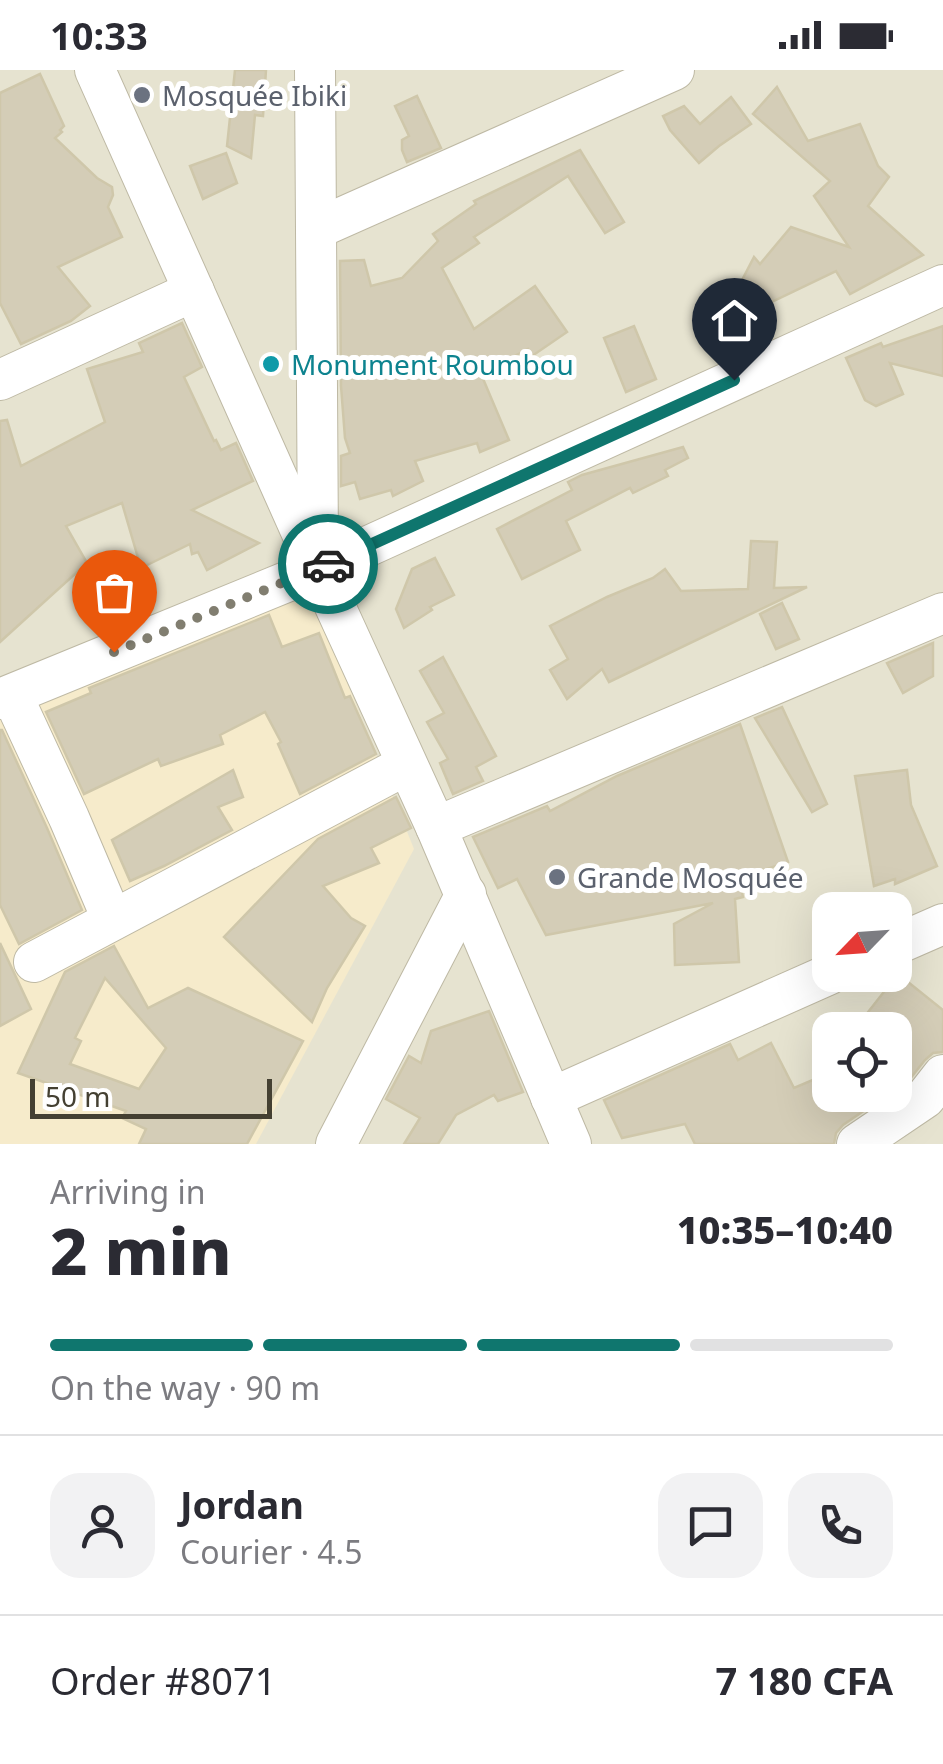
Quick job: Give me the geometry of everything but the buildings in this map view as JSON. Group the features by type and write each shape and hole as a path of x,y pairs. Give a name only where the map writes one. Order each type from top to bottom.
{"street":[{"path":"95,70 466,894 571,1144"},
{"path":"315,70 318,569"},
{"path":"316,230 674,70"},
{"path":"112,920 70,818 6,697 318,569 943,286"},
{"path":"0,380 194,291"},
{"path":"436,827 943,613"},
{"path":"34,962 406,765"},
{"path":"336,1144 466,894"},
{"path":"912,938 943,924"},
{"path":"551,1098 812,982"},
{"path":"857,1144 926,1098 943,1075"}],"shaded area":[{"path":"0,70 943,70 943,1144 0,1144"},
{"path":"292,600 320,615 414,849 256,1144 0,1144 0,720"}],"way so far":[{"path":"114,652 328,564"}],"place":[{"name":"Mosquée Ibiki","path":"142,95"},
{"name":"Monument Roumbou","path":"271,364"},
{"name":"Grande Mosquée","path":"557,877"}],"route":[{"path":"328,564 734,380"}]}
